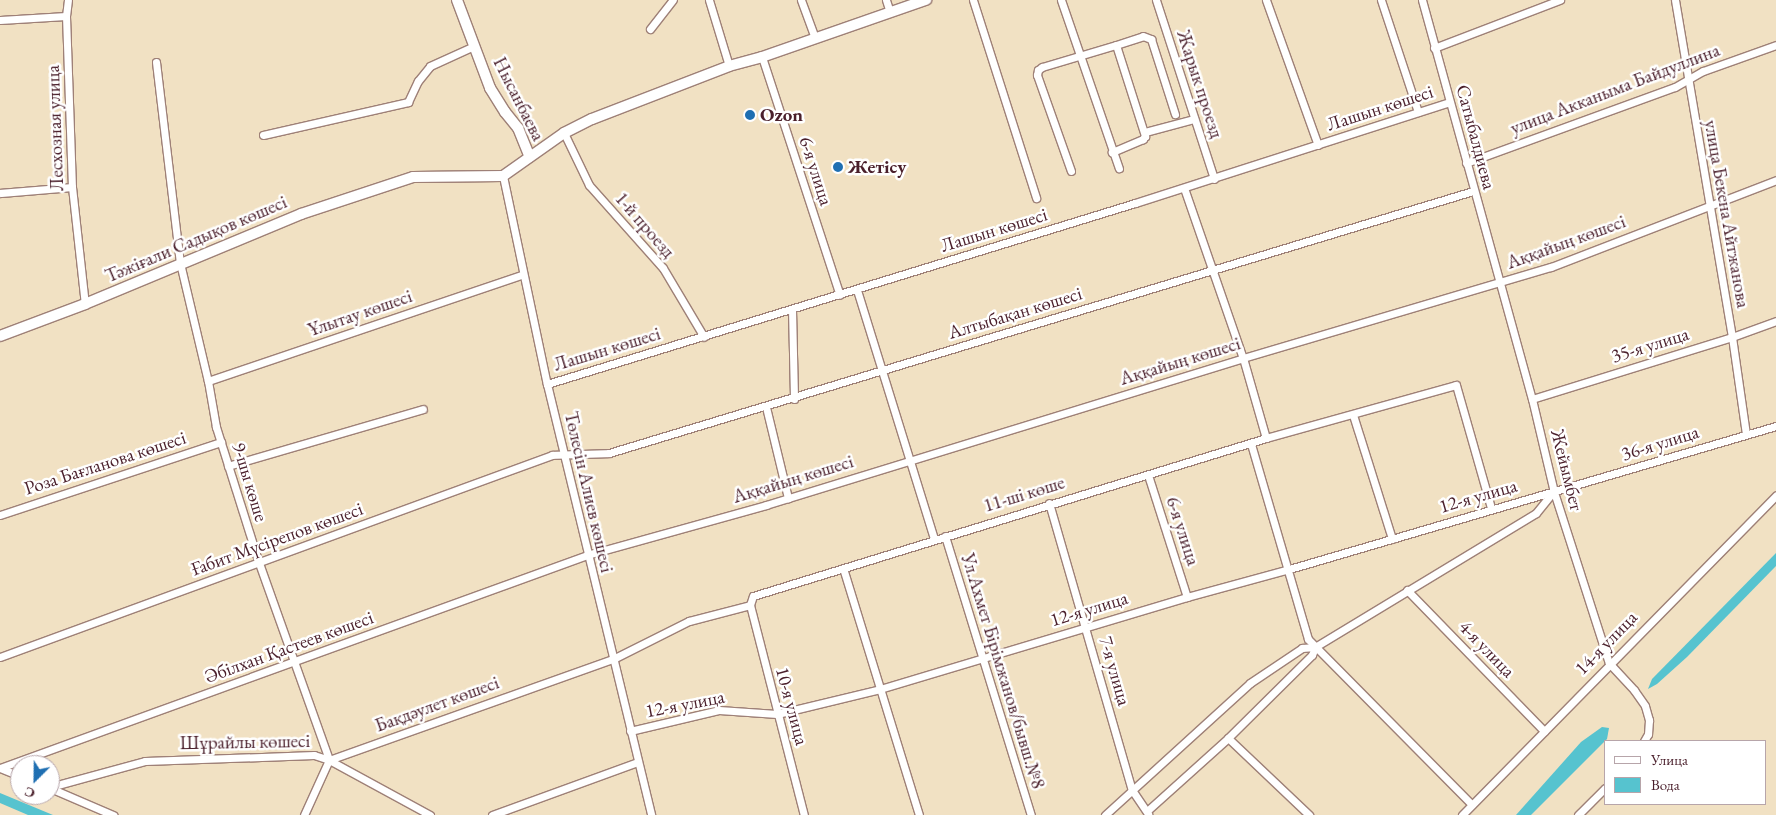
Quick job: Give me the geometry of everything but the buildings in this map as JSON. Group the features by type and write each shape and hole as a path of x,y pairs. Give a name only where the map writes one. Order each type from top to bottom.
{"street":[{"name":"Лесхозная улица","path":"68,0 66,16 72,187 85,304"},
{"name":"Нысанбаева","path":"457,0 490,88 518,128 530,157"},
{"path":"650,28 673,0"},
{"path":"709,0 729,66"},
{"path":"801,0 815,38"},
{"path":"886,0 890,12"},
{"path":"503,176 564,133 592,119 729,66 762,57 926,0"},
{"path":"972,0 1036,198"},
{"path":"1061,0 1119,168"},
{"name":"Жарык проезд","path":"1156,0 1214,179"},
{"path":"1266,0 1318,145"},
{"path":"1381,0 1418,112"},
{"name":"Сатыбалдиева","path":"1422,0 1501,283"},
{"path":"1434,48 1560,0"},
{"name":"улица Бекена Айтжанова","path":"1675,0 1708,206 1732,337 1746,434"},
{"path":"0,20 66,16"},
{"path":"1071,171 1037,75 1038,70 1042,67 1143,36 1151,39 1175,114"},
{"path":"1112,152 1144,139 1145,132 1116,45"},
{"name":"улица Акканыма Байдуллина","path":"1466,163 1675,87 1688,78 1776,45"},
{"path":"263,135 408,102 418,81 430,66 474,46"},
{"name":"6-я улица","path":"762,57 840,295"},
{"name":"9-шы көше","path":"156,62 180,263 221,442 258,563 329,760"},
{"name":"Лашын көшесі","path":"547,384 1214,179 1449,102"},
{"path":"1145,132 1149,133 1194,119"},
{"name":"1-й проезд","path":"564,133 589,185 663,268 704,337"},
{"name":"Тәжіғали Садықов көшесі","path":"0,336 85,304 301,214 408,179 503,176"},
{"name":"Төлесін Алиев көшесі","path":"503,176 522,275 547,384 651,815"},
{"name":"Аққайың көшесі","path":"587,555 788,498 1243,358 1552,267 1776,180"},
{"path":"0,193 72,187"},
{"path":"1184,188 1243,358 1266,438"},
{"name":"Алтыбақан көшесі","path":"565,455 609,453 794,399 1474,191"},
{"name":"Ұлытау көшесi","path":"208,381 522,275"},
{"name":"Жейымбет","path":"1501,283 1532,399 1554,492 1609,663"},
{"path":"857,290 884,370 934,539"},
{"path":"792,309 794,399"},
{"name":"35-я улица","path":"1532,399 1732,337 1776,321"},
{"name":"11-ші көше","path":"613,659 689,621 750,605 753,596 1049,503 1148,475 1266,438 1456,385 1491,508"},
{"path":"766,407 788,498"},
{"path":"228,466 423,409"},
{"path":"1352,414 1392,539"},
{"name":"36-я улица","path":"1554,492 1776,426"},
{"name":"Роза Бағланова көшесi","path":"0,516 221,442"},
{"path":"1251,444 1286,570 1308,639 1472,805"},
{"name":"Ғабит Мүсірепов көшесi","path":"0,657 552,455 565,455"},
{"name":"6-я улица","path":"1148,475 1187,597"},
{"path":"1105,815 1250,683 1302,648 1315,647 1536,513 1554,492"},
{"name":"12-я улица","path":"630,731 719,710 777,714 880,689 1187,597 1392,539 1491,508 1554,492"},
{"name":"14-я улица","path":"1462,815 1776,494"},
{"name":"7-я улица","path":"1049,503 1132,790 1148,813"},
{"name":"Ул.Ахмет Бірімжанов/бывш.№8","path":"945,536 1031,815"},
{"name":"Әбілхан Қастеев көшесi","path":"0,768 587,555"},
{"path":"843,568 919,815"},
{"name":"4-я улица","path":"1407,590 1544,731"},
{"name":"10-я улица","path":"750,605 804,815"},
{"path":"1148,813 1312,655 1315,647"},
{"name":"Бақдәулет көшесi","path":"329,760 613,659"},
{"path":"1609,663 1634,690 1645,706 1649,720 1648,734 1645,740"},
{"path":"1228,738 1310,815"},
{"name":"Шұрайлы көшесі","path":"60,784 145,761 314,755 329,760 430,815"},
{"path":"304,815 329,760"},
{"path":"492,815 638,762"},
{"path":"1578,815 1604,789"},
{"path":"60,791 113,815"}],"water":[{"path":"1776,553 1776,566 1687,657 1657,684 1648,689 1652,679"},
{"path":"1602,727 1609,728 1607,739 1531,815 1516,815 1581,742"},
{"path":"0,793 10,797 10,805 29,805 53,815 28,815 0,803"}],"place":[{"name":"Ozon","path":"750,115"},
{"name":"Жетісу","path":"838,167"}]}
